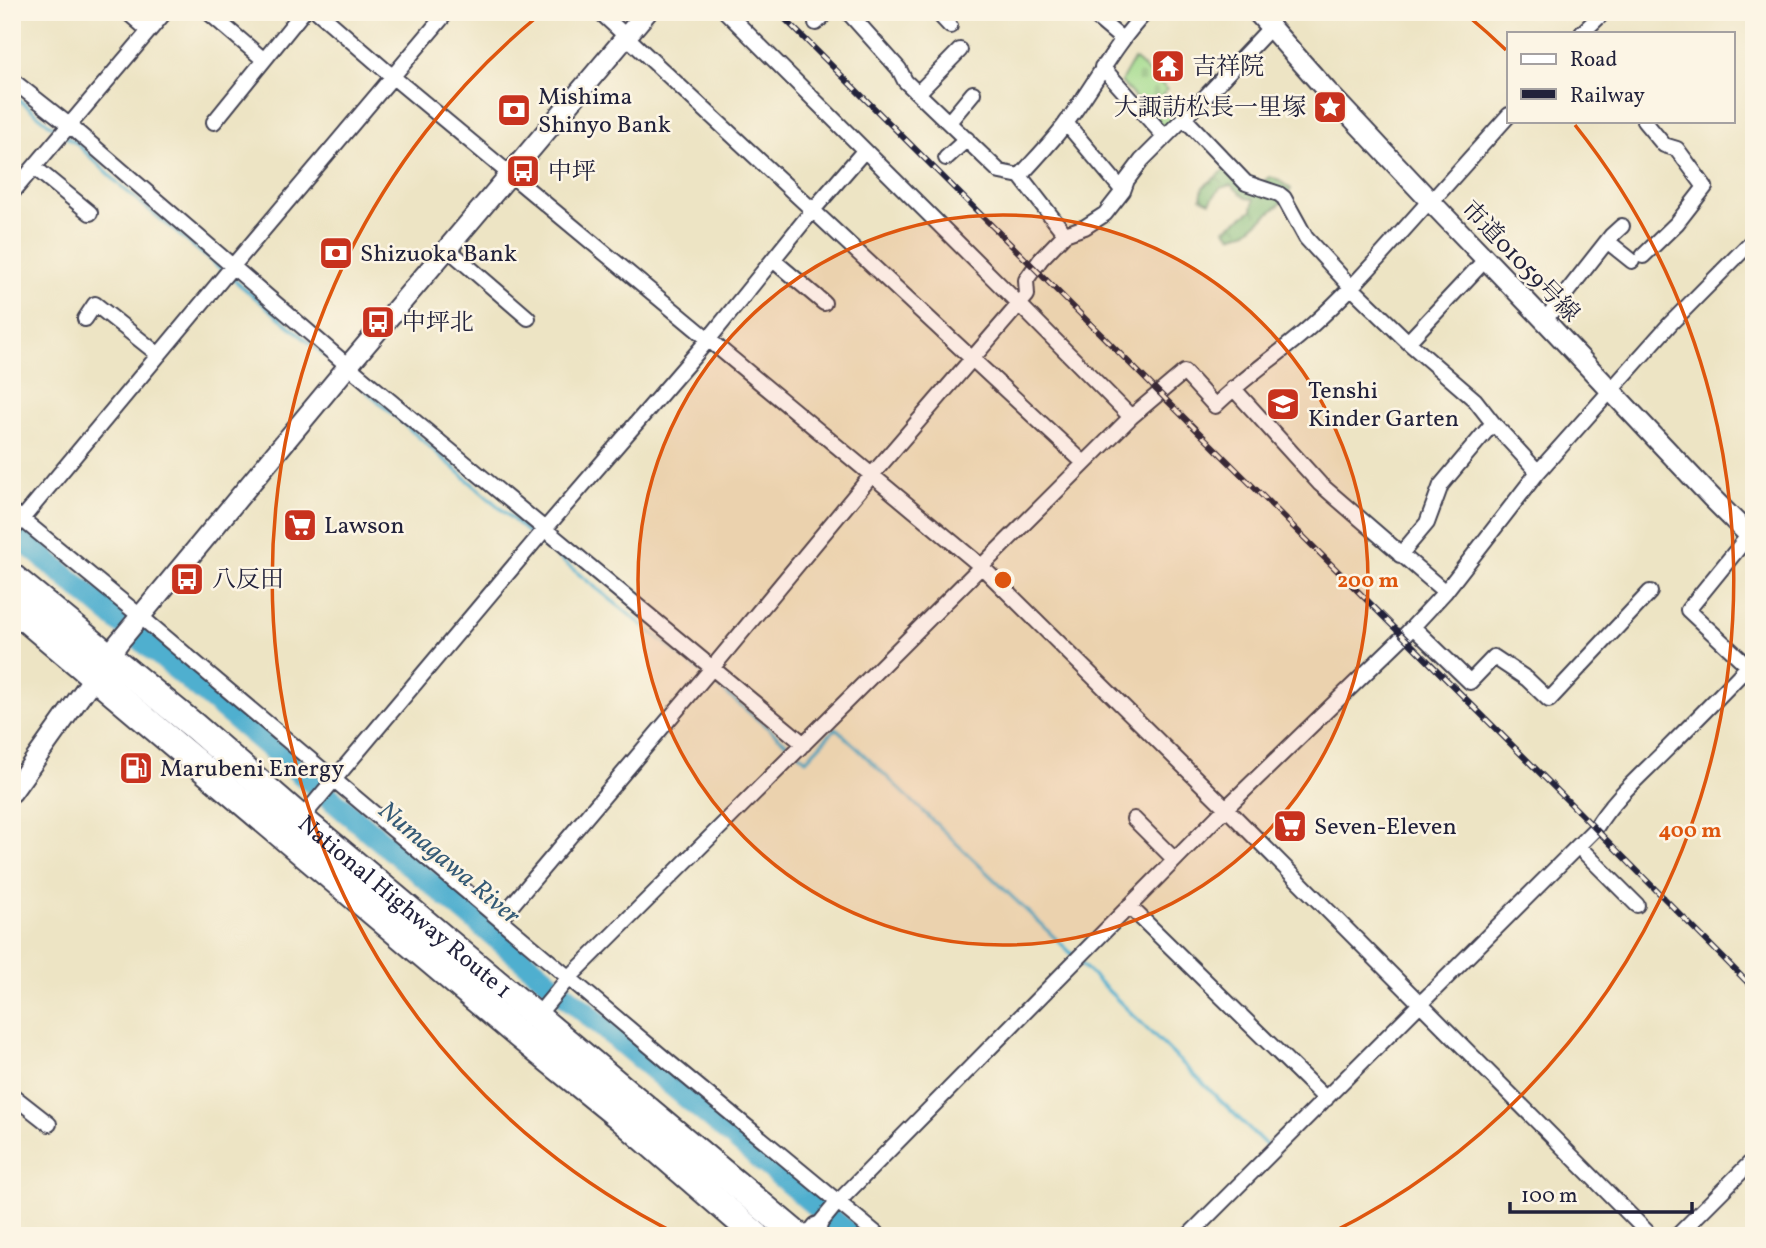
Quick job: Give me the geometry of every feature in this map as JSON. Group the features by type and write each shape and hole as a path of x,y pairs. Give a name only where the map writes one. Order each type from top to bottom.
{"highway":[{"name":"National Highway Route 1","path":"12,578 194,726 308,811 808,1233"},
{"name":"National Highway Route 1","path":"12,607 108,658 520,1036 620,1117 757,1236"}],"street":[{"path":"127,12 149,31"},
{"path":"12,193 164,12"},
{"path":"208,12 264,60"},
{"path":"214,122 303,12"},
{"path":"318,12 981,566 1226,808 1651,1236"},
{"path":"447,12 16,522 139,618 878,1236"},
{"path":"600,12 1084,463"},
{"path":"12,792 139,618 647,12"},
{"path":"726,12 1130,417"},
{"path":"848,12 899,69 905,80 1000,172 1020,176 1065,234"},
{"path":"937,12 950,26"},
{"path":"1090,12 1122,40"},
{"path":"1020,176 1066,123 1102,67 1146,12"},
{"name":"市道01059号線","path":"1257,12 1431,202 1751,537"},
{"path":"1584,32 1604,12"},
{"path":"500,919 1020,304 1027,295 1026,281 1034,268 1065,234 1084,227 1105,214 1142,160 1270,28"},
{"path":"918,93 960,50"},
{"path":"1102,67 1165,137"},
{"path":"12,80 69,125 232,267 343,372 545,529 804,744"},
{"path":"949,122 973,93"},
{"path":"1184,118 1246,183 1284,198 1306,238 1351,287 1408,342 1475,400 1538,472"},
{"path":"542,1010 568,979 1130,417 1184,372 1215,406 1233,388 1308,330 1507,118"},
{"path":"1607,241 1637,258 1677,223 1705,187 1677,149 1664,145 1645,122"},
{"path":"1066,123 1123,191"},
{"path":"946,158 967,139"},
{"path":"308,811 708,340 864,151"},
{"path":"34,167 90,213"},
{"path":"1545,320 1622,226"},
{"path":"808,1233 1226,808 1413,627 1445,592 1538,472 1610,390 1670,324 1754,239"},
{"path":"448,249 528,318"},
{"path":"773,260 824,303"},
{"path":"1408,342 1486,260"},
{"path":"85,319 95,303 159,355"},
{"path":"1233,388 1320,484 1445,592"},
{"path":"1400,555 1427,523 1441,485 1493,423"},
{"path":"1188,1236 1595,829 1625,790 1751,663 1688,610 1751,537"},
{"path":"1413,627 1470,682 1494,657 1549,699 1650,592"},
{"path":"1134,819 1175,860"},
{"path":"1578,846 1637,905"},
{"path":"1129,906 1326,1099"},
{"path":"12,1095 49,1124"},
{"path":"1677,1236 1754,1159"}],"green space":[{"path":"1134,59 1167,89 1160,99 1179,118 1167,133 1121,82"},
{"path":"1226,169 1259,185 1269,177 1291,189 1285,200 1247,231 1231,236 1225,229 1252,210 1254,199 1246,198 1231,185 1220,188 1210,202 1201,198 1203,187"}],"waterway":[{"path":"12,94 59,132"},
{"path":"66,137 222,270"},
{"path":"228,275 335,364"},
{"path":"349,376 533,537"},
{"name":"Numagawa River","path":"12,531 852,1236"},
{"path":"539,542 702,673"},
{"path":"708,678 793,749"},
{"path":"799,754 806,760 836,728 1075,957"},
{"path":"1080,963 1269,1148"}],"railway":[{"path":"778,12 1754,989"}],"place":[{"name":"吉祥院","path":"1168,66"},
{"name":"大諏訪松長一里塚","path":"1330,107"},
{"name":"Mishima Shinyo Bank","path":"514,110"},
{"name":"中坪","path":"523,171"},
{"name":"Shizuoka Bank","path":"336,253"},
{"name":"中坪北","path":"378,322"},
{"name":"Tenshi Kinder Garten","path":"1283,404"},
{"name":"Lawson","path":"300,525"},
{"name":"八反田","path":"187,579"},
{"name":"Marubeni Energy","path":"136,768"},
{"name":"Seven-Eleven","path":"1290,826"}]}
